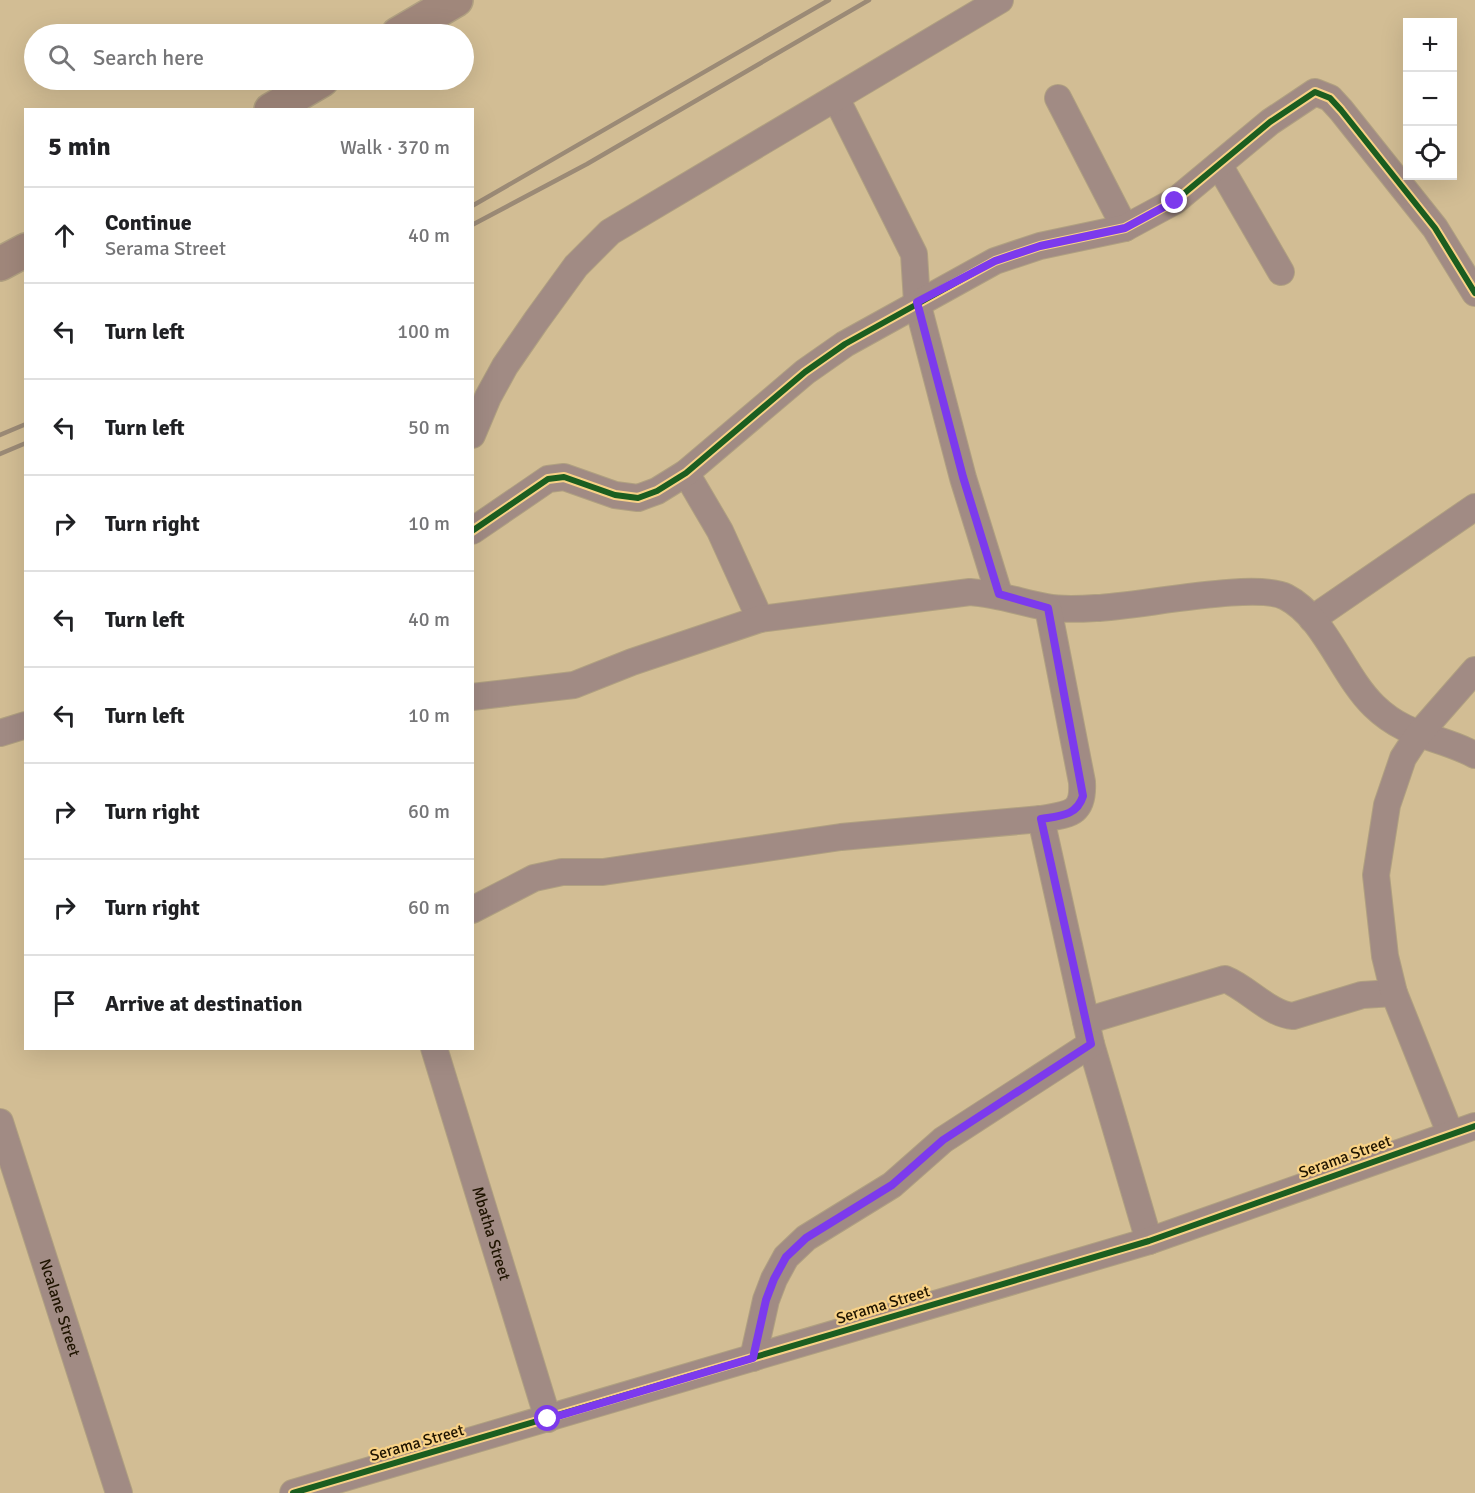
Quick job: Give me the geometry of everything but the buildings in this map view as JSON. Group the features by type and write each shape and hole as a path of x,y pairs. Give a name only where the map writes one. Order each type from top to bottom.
{"main road":[{"path":"415,24 456,0"},
{"path":"274,108 305,90"},
{"path":"0,264 24,251"}],"street":[{"path":"474,430 488,397 505,366 576,266 610,232 1000,0"},
{"path":"474,530 548,479 564,477 615,495 638,498 657,491 686,473 804,372 844,345 917,302 995,261 1040,246 1125,228 1175,201 1269,122 1315,92 1330,98 1435,228 1475,293"},
{"path":"836,98 914,254 917,302 963,477 999,594"},
{"path":"1058,98 1125,228"},
{"path":"1219,165 1281,272"},
{"path":"686,473 720,531 760,619"},
{"path":"1312,619 1475,507"},
{"path":"474,697 574,684 760,619 970,592 999,594 1048,608 1097,608 1174,598 1263,591 1284,596 1300,606 1312,619 1353,683 1373,706 1397,726 1475,755"},
{"path":"474,909 534,878 562,872 603,872 841,837 1041,819 1070,814 1080,807 1083,796 1048,608"},
{"path":"1450,1133 1394,993 1384,944 1376,875 1393,782 1403,758 1418,735 1475,670"},
{"path":"0,733 24,726"},
{"path":"1041,819 1089,1033 1149,1241"},
{"path":"753,1358 763,1309 774,1279 786,1257 806,1238 892,1185 943,1140 1089,1033 1225,979 1246,989 1281,1015 1293,1016 1362,995 1394,993"},
{"name":"Mbatha Street","path":"435,1050 548,1419"},
{"name":"Ncalane Street","path":"0,1122 119,1493"},
{"name":"Serama Street","path":"292,1493 1149,1241 1475,1126"}],"railway":[{"path":"474,205 829,0"},
{"path":"474,224 587,164 869,0"},
{"path":"0,435 24,425"},
{"path":"0,454 24,444"}],"cycle path":[{"path":"474,530 548,479 564,477 615,495 638,498 657,491 686,473 805,372 845,344 995,261 1040,246 1125,228 1175,201 1270,122 1315,92 1330,98 1341,110 1435,228 1475,293"},
{"path":"293,1493 1149,1241 1475,1126"}],"route":[{"path":"548,1419 753,1358 759,1326 774,1279 786,1257 806,1238 892,1185 943,1140 1091,1044 1041,819 1070,814 1080,807 1083,796 1076,746 1048,608 999,594 963,477 917,302 995,261 1040,246 1125,228 1175,201"}]}
